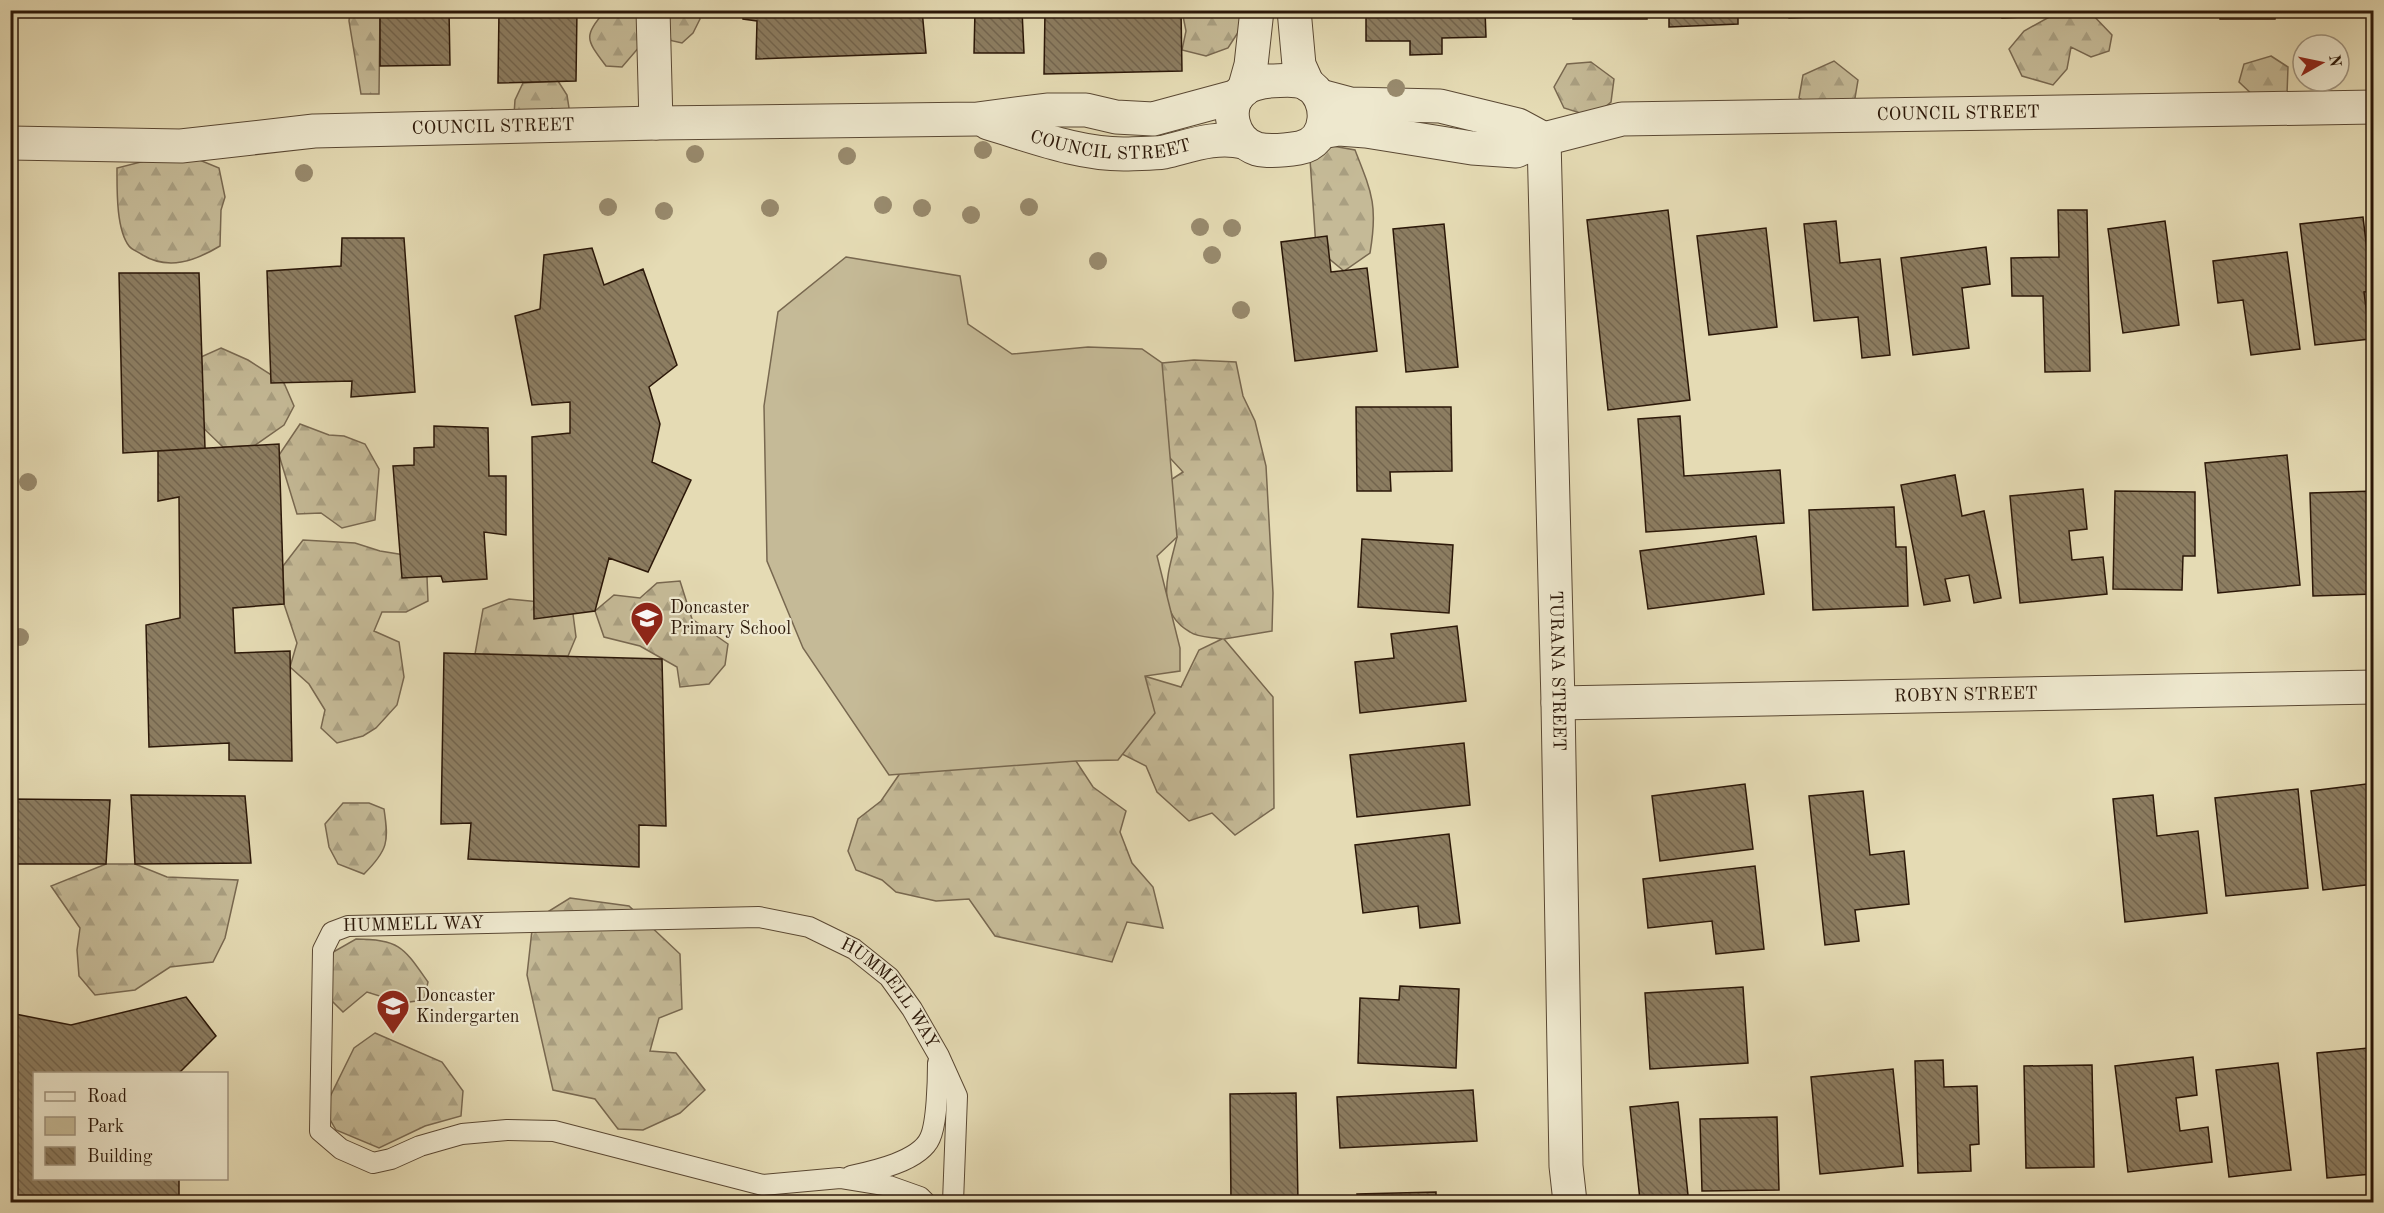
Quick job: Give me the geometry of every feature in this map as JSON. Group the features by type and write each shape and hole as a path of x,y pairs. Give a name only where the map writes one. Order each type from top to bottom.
{"street":[{"path":"653,10 656,123"},
{"path":"1257,10 1251,65 1241,93 1233,107 1232,120 1236,132 1245,142 1258,149 1290,150 1304,147 1317,138 1321,132 1325,113 1299,65 1294,10"},
{"path":"1241,93 1255,83 1298,81 1314,91 1350,104 1440,106 1518,125 1544,139"},
{"name":"COUNCIL STREET","path":"10,143 181,146 314,131 656,123 977,119 1047,110 1076,110 1116,117 1153,119 1241,93"},
{"name":"COUNCIL STREET","path":"1321,132 1339,129 1366,130 1472,148 1516,151 1544,139 1622,119 2373,106"},
{"name":"COUNCIL STREET","path":"977,119 1076,147 1124,154 1161,152 1209,140 1228,138 1245,142"},
{"name":"TURANA STREET","path":"1544,139 1566,1155 1569,1203"},
{"name":"ROBYN STREET","path":"1558,703 2373,687"}],"lane":[{"name":"HUMMELL WAY","path":"925,1203 920,1197 889,1186 840,1178 763,1185 554,1131 507,1130 462,1134 420,1146 391,1160 373,1163 356,1158 341,1149 320,1131 323,950 332,932 348,926 732,917 772,919 818,932 854,949 889,977 912,1009 939,1056 957,1096 953,1203"},
{"path":"840,1178 883,1169 911,1157 930,1139 938,1092 939,1056"}],"green space":[{"path":"350,11 380,11 379,94 361,94 349,21"},
{"path":"605,11 634,11 647,38 622,67 606,66 591,44 590,33"},
{"path":"663,11 697,11 700,19 693,33 682,43 664,39"},
{"path":"1182,11 1241,11 1239,31 1228,48 1206,56 1182,50 1186,31"},
{"path":"2060,11 2089,11 2112,35 2109,51 2091,57 2071,47 2067,69 2053,85 2022,76 2009,49 2024,31"},
{"path":"2271,56 2288,67 2287,94 2257,99 2239,82 2244,64"},
{"path":"1834,61 1858,80 1853,110 1818,110 1799,98 1803,75"},
{"path":"1591,62 1614,79 1611,102 1593,117 1564,108 1554,87 1567,64"},
{"path":"558,81 567,95 569,108 551,123 514,115 515,100 523,83"},
{"path":"1327,145 1355,150 1372,200 1373,223 1370,253 1344,271 1316,248 1310,159"},
{"path":"180,152 219,168 225,197 221,210 220,246 191,260 161,262 133,249 125,239 118,208 117,168"},
{"path":"846,257 960,276 968,324 1012,354 1088,347 1142,349 1162,363 1177,537 1157,556 1180,648 1180,671 1145,676 1155,713 1118,760 889,775 803,648 767,561 764,406 778,312"},
{"path":"221,348 248,360 284,383 294,406 284,425 254,446 223,447 194,419 192,361"},
{"path":"1194,360 1236,362 1243,396 1255,421 1266,466 1273,593 1272,631 1224,639 1273,697 1274,808 1235,835 1212,813 1189,821 1157,792 1146,766 1110,748 1144,676 1181,687 1199,650 1222,639 1193,634 1178,623 1171,613 1168,602 1168,576 1177,537 1149,494 1183,472 1158,445 1153,389 1162,363"},
{"path":"300,424 329,435 344,436 365,444 379,469 375,520 342,528 321,513 297,514 279,455"},
{"path":"303,540 355,543 380,551 417,557 427,577 428,601 406,612 382,612 374,631 399,642 404,677 397,705 376,728 363,736 337,743 321,728 325,710 309,684 290,667 297,643 284,604 283,566"},
{"path":"680,581 692,619 728,644 725,665 709,684 680,687 677,667 640,646 604,637 595,611 614,595 640,598 657,583"},
{"path":"509,599 551,603 573,614 576,637 568,656 475,654 483,609"},
{"path":"1009,743 1076,761 1093,787 1126,811 1120,832 1132,863 1153,887 1163,928 1127,922 1112,962 995,936 969,899 936,901 896,892 882,880 856,870 848,851 858,819 881,801 903,769"},
{"path":"343,803 369,803 384,809 385,845 378,858 364,874 338,864 329,847 325,824"},
{"path":"106,864 135,864 167,877 238,880 225,938 213,962 170,967 135,990 95,995 79,976 77,950 80,928 51,886"},
{"path":"570,898 629,906 680,954 682,1009 659,1018 650,1051 676,1053 705,1090 680,1113 643,1130 618,1129 595,1099 553,1090 527,975 533,921"},
{"path":"356,939 382,941 406,953 428,982 424,1000 402,1003 367,992 343,1012 318,987 328,955"},
{"path":"375,1033 442,1062 463,1091 461,1116 425,1126 379,1148 336,1130 324,1109 354,1048"}],"building":[{"path":"380,10 449,10 450,65 380,66"},
{"path":"499,10 577,10 576,81 498,83"},
{"path":"743,10 922,10 926,53 756,59 757,21 743,19"},
{"path":"975,10 1022,10 1024,53 974,53"},
{"path":"1045,10 1181,10 1182,71 1044,74"},
{"path":"1366,10 1485,10 1486,37 1442,38 1442,54 1410,55 1410,41 1366,41"},
{"path":"1573,10 1647,10 1647,19 1573,19"},
{"path":"1669,10 1738,10 1738,24 1669,27"},
{"path":"1788,10 1879,10 1880,14 1789,18"},
{"path":"1892,10 1980,10 1980,12 1892,17"},
{"path":"2001,10 2047,10 2047,16 2002,18"},
{"path":"2103,10 2144,10 2144,11 2103,13"},
{"path":"2220,10 2276,10 2275,19 2220,19"},
{"path":"1668,210 1690,400 1608,410 1587,220"},
{"path":"2058,210 2087,210 2090,371 2045,372 2043,296 2012,296 2011,258 2059,257"},
{"path":"2363,217 2367,250 2374,249 2374,291 2364,292 2370,339 2315,345 2300,224"},
{"path":"1836,221 1840,263 1880,259 1890,355 1862,358 1858,317 1814,321 1804,224"},
{"path":"2165,221 2179,325 2123,333 2108,229"},
{"path":"1444,224 1458,367 1406,372 1393,229"},
{"path":"1766,228 1777,327 1709,335 1697,236"},
{"path":"1327,236 1331,272 1367,268 1377,351 1295,361 1281,242"},
{"path":"342,238 404,238 415,392 351,397 352,381 271,383 267,271 341,266"},
{"path":"1986,247 1990,284 1962,288 1969,348 1913,355 1901,258"},
{"path":"592,248 604,285 643,269 677,365 649,387 660,424 652,462 691,480 648,572 609,558 595,611 534,619 532,437 570,433 570,402 532,405 515,316 540,309 544,255"},
{"path":"2287,252 2300,349 2251,355 2243,300 2218,303 2213,261"},
{"path":"119,273 199,273 205,448 123,453"},
{"path":"1356,407 1451,407 1452,471 1390,472 1391,491 1357,491"},
{"path":"1680,416 1684,476 1780,470 1784,523 1646,532 1638,419"},
{"path":"434,426 488,428 489,476 506,476 506,535 484,532 487,579 443,582 441,576 402,578 393,466 414,465 414,448 434,447"},
{"path":"279,444 284,604 233,608 235,653 290,651 292,761 229,760 229,743 149,747 146,625 180,618 179,497 158,501 158,451"},
{"path":"2287,455 2300,585 2218,593 2205,463"},
{"path":"1955,475 1962,516 1984,511 2001,598 1974,603 1969,575 1945,579 1950,601 1924,605 1901,485"},
{"path":"2083,489 2087,529 2069,531 2072,560 2103,557 2107,594 2020,603 2010,496"},
{"path":"2115,491 2195,492 2195,556 2183,556 2182,590 2113,589"},
{"path":"2374,491 2374,594 2313,596 2310,493"},
{"path":"1894,507 1896,547 1906,547 1908,606 1813,610 1809,510"},
{"path":"1756,536 1764,594 1648,609 1640,551"},
{"path":"1362,539 1453,545 1449,613 1358,607"},
{"path":"1457,626 1466,701 1360,713 1355,662 1394,658 1391,634"},
{"path":"444,653 662,659 666,826 639,825 639,867 468,859 471,823 441,824"},
{"path":"1464,743 1470,805 1357,817 1350,755"},
{"path":"2374,783 2374,884 2323,890 2311,791"},
{"path":"1745,784 1753,849 1660,861 1652,796"},
{"path":"2298,789 2308,888 2226,896 2215,798"},
{"path":"1863,791 1870,855 1904,851 1909,904 1855,910 1859,941 1825,945 1809,796"},
{"path":"131,795 245,796 251,863 135,864"},
{"path":"2153,795 2157,836 2198,831 2207,913 2125,922 2113,799"},
{"path":"10,799 110,800 106,864 10,864"},
{"path":"1449,834 1460,923 1420,928 1418,906 1363,913 1355,845"},
{"path":"1755,866 1764,949 1716,954 1712,921 1648,928 1643,879"},
{"path":"10,964 15,964 10,986"},
{"path":"1400,986 1459,989 1456,1068 1358,1063 1360,998 1399,1000"},
{"path":"1743,987 1748,1063 1650,1069 1645,993"},
{"path":"186,997 216,1036 180,1072 33,1072 33,1180 179,1180 179,1202 10,1202 10,1013 71,1025"},
{"path":"2368,1048 2372,1095 2374,1095 2374,1144 2369,1144 2372,1174 2327,1178 2317,1053"},
{"path":"2193,1057 2197,1095 2176,1098 2180,1131 2208,1127 2212,1162 2128,1172 2115,1066"},
{"path":"1943,1060 1944,1087 1977,1086 1979,1144 1970,1145 1971,1171 1918,1173 1915,1061"},
{"path":"2278,1063 2291,1170 2229,1177 2216,1070"},
{"path":"2092,1065 2094,1167 2026,1168 2024,1066"},
{"path":"1893,1069 1903,1166 1820,1174 1811,1077"},
{"path":"1473,1090 1477,1141 1340,1148 1337,1097"},
{"path":"1296,1093 1298,1202 1231,1202 1230,1094"},
{"path":"1678,1102 1688,1195 1640,1200 1630,1107"},
{"path":"1777,1117 1779,1190 1702,1191 1700,1119"},
{"path":"1436,1192 1436,1202 1358,1202 1357,1194"}],"place":[{"name":"Doncaster Primary School","path":"647,647"},
{"name":"Doncaster Kindergarten","path":"393,1035"}]}
